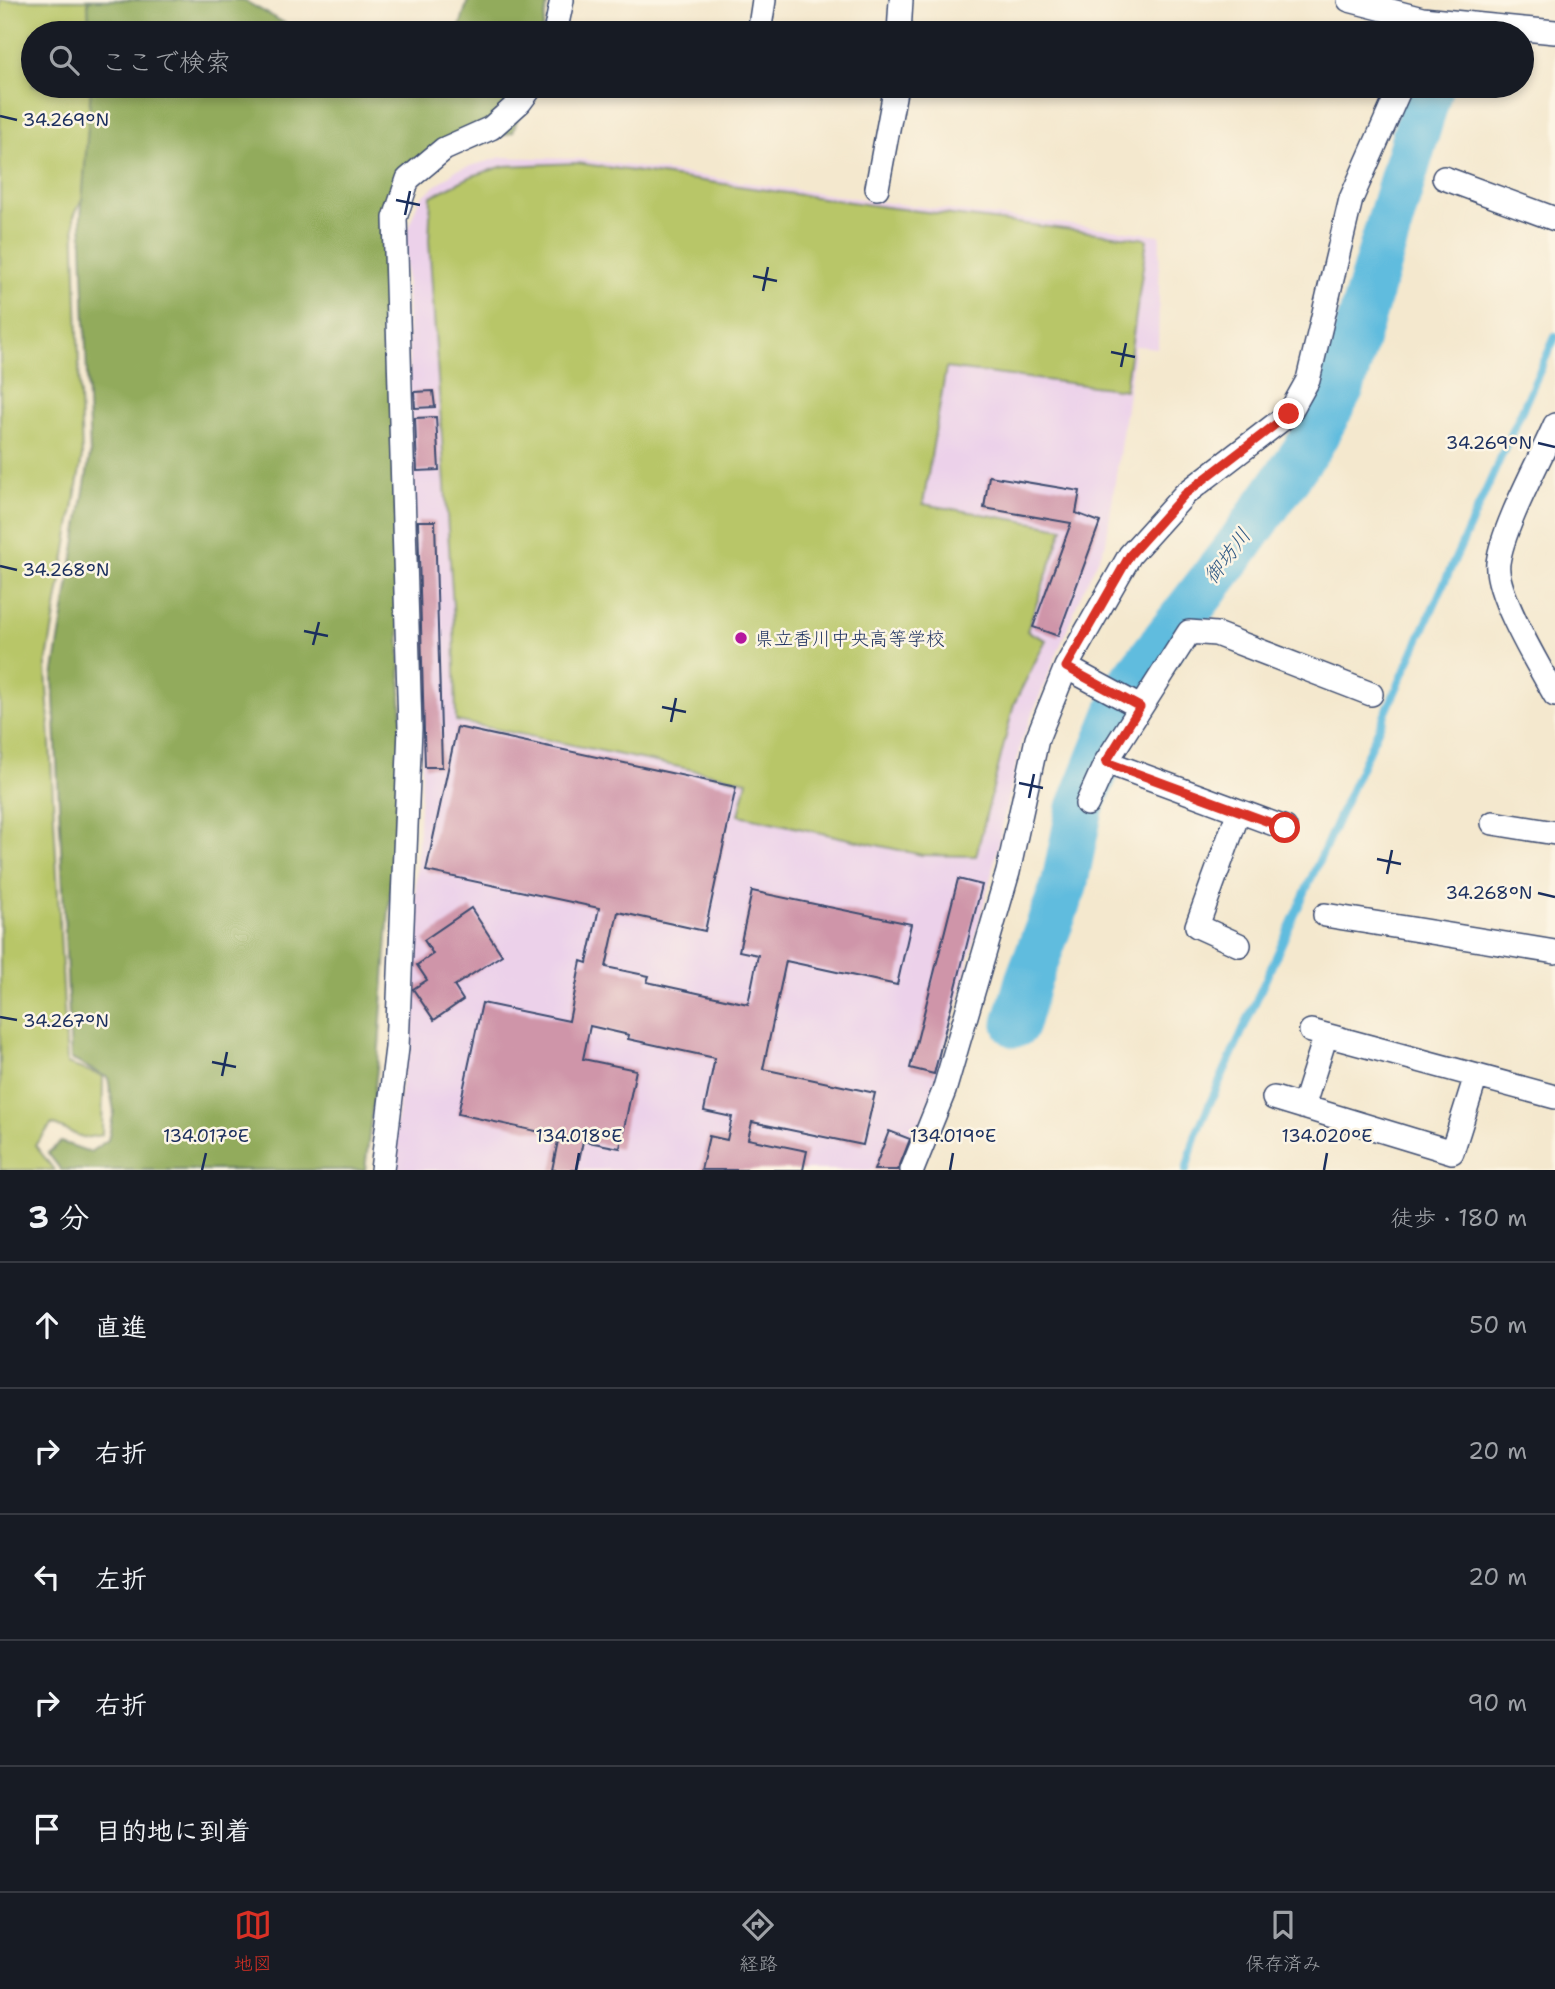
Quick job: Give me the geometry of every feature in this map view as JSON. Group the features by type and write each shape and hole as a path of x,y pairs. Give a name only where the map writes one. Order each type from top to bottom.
{"street":[{"path":"558,21 562,0"},
{"path":"761,21 764,0"},
{"path":"900,21 901,0"},
{"path":"1349,0 1421,17 1457,21"},
{"path":"1534,30 1555,32"},
{"path":"382,1170 397,1048 410,728 394,218 408,179 444,149 491,128 523,98"},
{"path":"877,188 894,98"},
{"path":"912,1170 944,1091 1008,872 1037,738 1066,667 1130,555 1185,494 1289,414 1308,380 1351,199 1396,98"},
{"path":"1444,178 1555,219"},
{"path":"1555,425 1514,517 1497,565 1512,617 1555,695"},
{"path":"1087,804 1106,762 1189,632 1216,634 1371,694"},
{"path":"1066,667 1140,707"},
{"path":"1106,762 1285,828"},
{"path":"1238,811 1197,926 1239,945"},
{"path":"1493,822 1555,833"},
{"path":"1325,915 1555,952"},
{"path":"1303,1107 1318,1033 1555,1097"},
{"path":"1274,1098 1452,1152 1476,1076"}],"shaded area":[{"name":"県立香川中央高等学校","path":"502,157 581,159 889,203 1160,235 1158,348 1135,346 1106,543 1080,597 1021,742 991,877 934,1088 902,1170 389,1170 407,1048 422,770 405,238 419,199 456,170"}],"green space":[{"path":"0,0 94,0 98,21 21,21 21,98 115,98 120,119 74,216 82,457 46,666 67,1064 103,1076 102,1135 84,1138 52,1124 35,1145 54,1170 0,1170"},
{"path":"88,0 243,0 281,21 89,21"},
{"path":"468,0 548,0 544,21 462,21"},
{"path":"90,98 524,98 513,132 462,150 411,160 388,195 402,730 378,1061 365,1170 61,1170 48,1153 61,1142 90,1152 108,1140 114,1111 108,1078 71,1059 53,677 90,455 81,217"},
{"path":"577,163 885,207 1147,239 1125,390 946,368 923,504 1063,528 1027,631 1046,640 1014,704 976,856 922,855 739,815 747,781 456,721 454,622 429,240 431,196 472,176 504,166"}],"building":[{"path":"433,391 435,407 415,408 414,392"},
{"path":"436,417 439,470 417,471 415,418"},
{"path":"989,476 1080,491 1076,513 1100,522 1058,636 1033,627 1071,523 984,508"},
{"path":"418,521 435,521 442,767 425,767"},
{"path":"457,727 736,787 705,931 618,912 606,967 649,976 647,982 748,1004 758,955 739,951 752,891 911,924 897,985 786,961 763,1069 875,1093 863,1145 752,1122 748,1139 807,1151 803,1170 701,1170 709,1136 727,1140 732,1117 704,1111 715,1058 628,1039 629,1035 590,1026 583,1059 636,1070 620,1148 583,1141 577,1170 552,1170 559,1136 458,1114 482,1003 569,1021 581,961 587,963 599,908 426,871"},
{"path":"958,879 982,885 934,1074 910,1068"},
{"path":"471,908 502,955 454,986 463,1000 434,1020 413,989 427,980 417,965 433,954 424,940"},
{"path":"889,1131 910,1139 898,1170 874,1170"}],"waterway":[{"name":"御坊川","path":"1016,1024 1028,981 1064,886 1080,808 1129,687 1239,545 1311,443 1341,388 1426,98"},
{"path":"1186,1170 1196,1134 1555,337"}],"place":[{"name":"県立香川中央高等学校","path":"741,638"}],"route":[{"path":"1285,828 1106,762 1140,707 1066,667 1130,555 1185,494 1289,414"}]}
